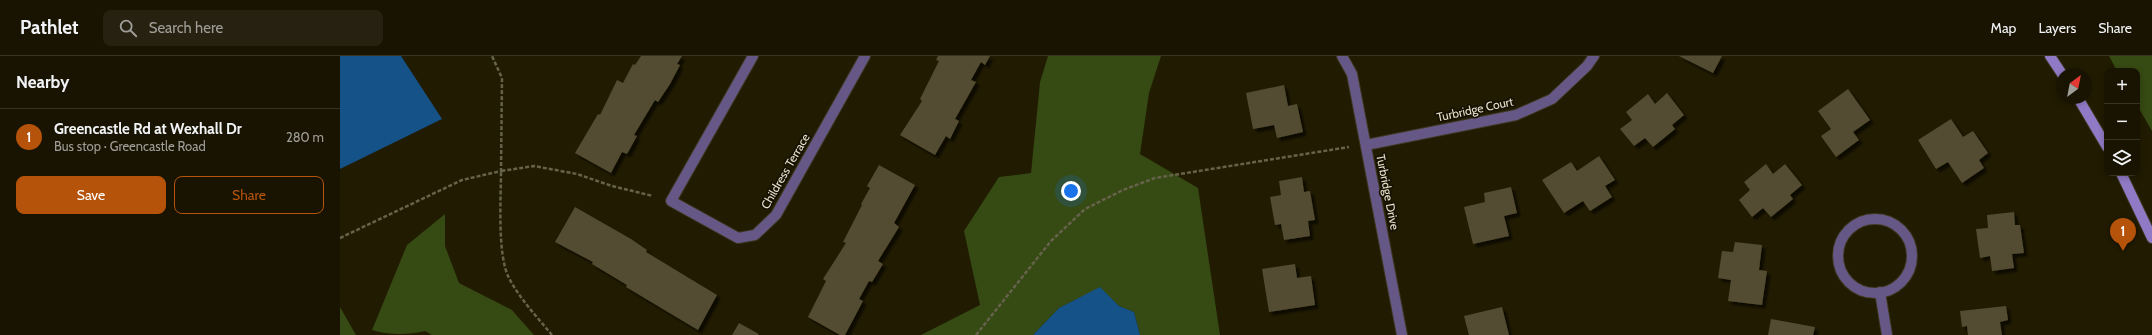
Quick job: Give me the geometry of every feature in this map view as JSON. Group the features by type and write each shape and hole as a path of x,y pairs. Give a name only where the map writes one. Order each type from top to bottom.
{"street":[{"path":"671,201 753,56"},
{"name":"Childress Terrace","path":"671,201 738,238 755,235 776,215 865,56"},
{"name":"Turbridge Drive","path":"1342,56 1352,74 1402,335"},
{"name":"Turbridge Court","path":"1366,145 1516,115 1552,99 1587,66 1594,56"},
{"path":"2050,56 2058,68"},
{"path":"2082,104 2104,142"},
{"path":"2122,176 2152,238"},
{"path":"1874,219 1887,220 1898,226 1907,235 1912,246 1913,259 1909,271 1902,282 1892,289 1880,292 1868,292 1857,288 1848,280 1841,270 1838,259 1839,247 1844,235 1852,227 1863,221 1874,219"},
{"path":"1880,292 1887,335"}],"path":[{"path":"492,56 502,78 501,245 508,277 525,302 552,335"},
{"path":"976,335 1051,241 1085,209 1123,190 1156,178 1366,145"},
{"path":"340,238 462,180 501,171 534,166 577,174 612,186 671,201"}],"green space":[{"path":"1048,56 1161,56 1149,93 1140,154 1198,188 1220,335 1140,335 1134,312 1119,306 1100,288 1059,308 1033,335 921,335 980,305 964,231 999,177 1031,173 1040,82"},
{"path":"2109,56 2152,56 2152,131 2140,110 2140,68 2115,68"},
{"path":"445,214 445,246 459,283 512,310 534,335 432,335 425,331 398,334 372,330 407,245"},
{"path":"340,307 356,335 340,335"}],"water":[{"path":"340,56 401,56 442,119 340,169"},
{"path":"1100,287 1119,306 1134,312 1140,335 1033,335 1059,308"}],"building":[{"path":"641,56 682,56 677,64 680,65 670,84 658,102 655,100 634,135 637,136 627,154 622,152 611,173 575,153 598,114 600,115 617,80 623,83 633,64 635,65"},
{"path":"938,56 990,56 985,65 981,62 971,80 976,82 955,119 959,121 950,139 946,136 935,155 900,135 922,101 920,99 939,61 936,60"},
{"path":"1679,56 1722,56 1713,73"},
{"path":"1284,85 1288,106 1297,104 1303,132 1277,138 1274,125 1253,129 1246,93"},
{"path":"1848,89 1870,120 1853,132 1859,140 1836,157 1821,136 1831,129 1818,111"},
{"path":"1667,93 1684,115 1672,125 1675,129 1653,147 1645,138 1634,146 1620,129 1632,120 1626,112 1648,94 1655,104"},
{"path":"1951,119 1963,137 1973,131 1988,153 1979,160 1984,168 1962,183 1948,162 1936,169 1918,140"},
{"path":"1599,156 1615,180 1605,186 1612,197 1590,211 1583,201 1564,213 1542,180 1571,162 1577,171"},
{"path":"1766,164 1773,174 1785,164 1802,185 1790,195 1793,199 1771,217 1763,208 1752,217 1739,200 1750,190 1744,182"},
{"path":"879,165 915,185 894,223 899,227 878,261 883,264 872,282 869,281 859,299 863,301 845,335 840,335 808,317 826,281 823,279 846,243 843,242 870,188 867,186"},
{"path":"1302,177 1304,192 1310,191 1315,220 1308,221 1310,236 1284,240 1281,224 1275,225 1270,197 1281,195 1279,181"},
{"path":"1511,187 1517,213 1504,216 1509,236 1473,244 1464,207 1485,202 1484,193"},
{"path":"575,207 631,239 647,250 646,252 717,295 698,330 626,287 627,285 592,264 593,262 555,242"},
{"path":"2014,212 2015,225 2020,225 2024,253 2012,254 2014,268 1992,271 1990,256 1980,258 1976,229 1988,228 1987,215"},
{"path":"1735,242 1762,245 1759,270 1767,271 1762,305 1728,301 1731,280 1718,278 1722,251 1733,252"},
{"path":"1295,264 1297,278 1311,276 1315,305 1269,312 1262,269"},
{"path":"2006,306 2008,320 2000,322 2002,335 1968,335 1967,326 1962,327 1960,311"},
{"path":"1502,307 1509,335 1469,335 1464,316"},
{"path":"1771,319 1815,327 1813,335 1768,335"},
{"path":"739,323 757,333 759,335 732,335"}],"place":[{"name":"Greencastle Rd at Wexhall Dr","path":"2123,251"}]}
